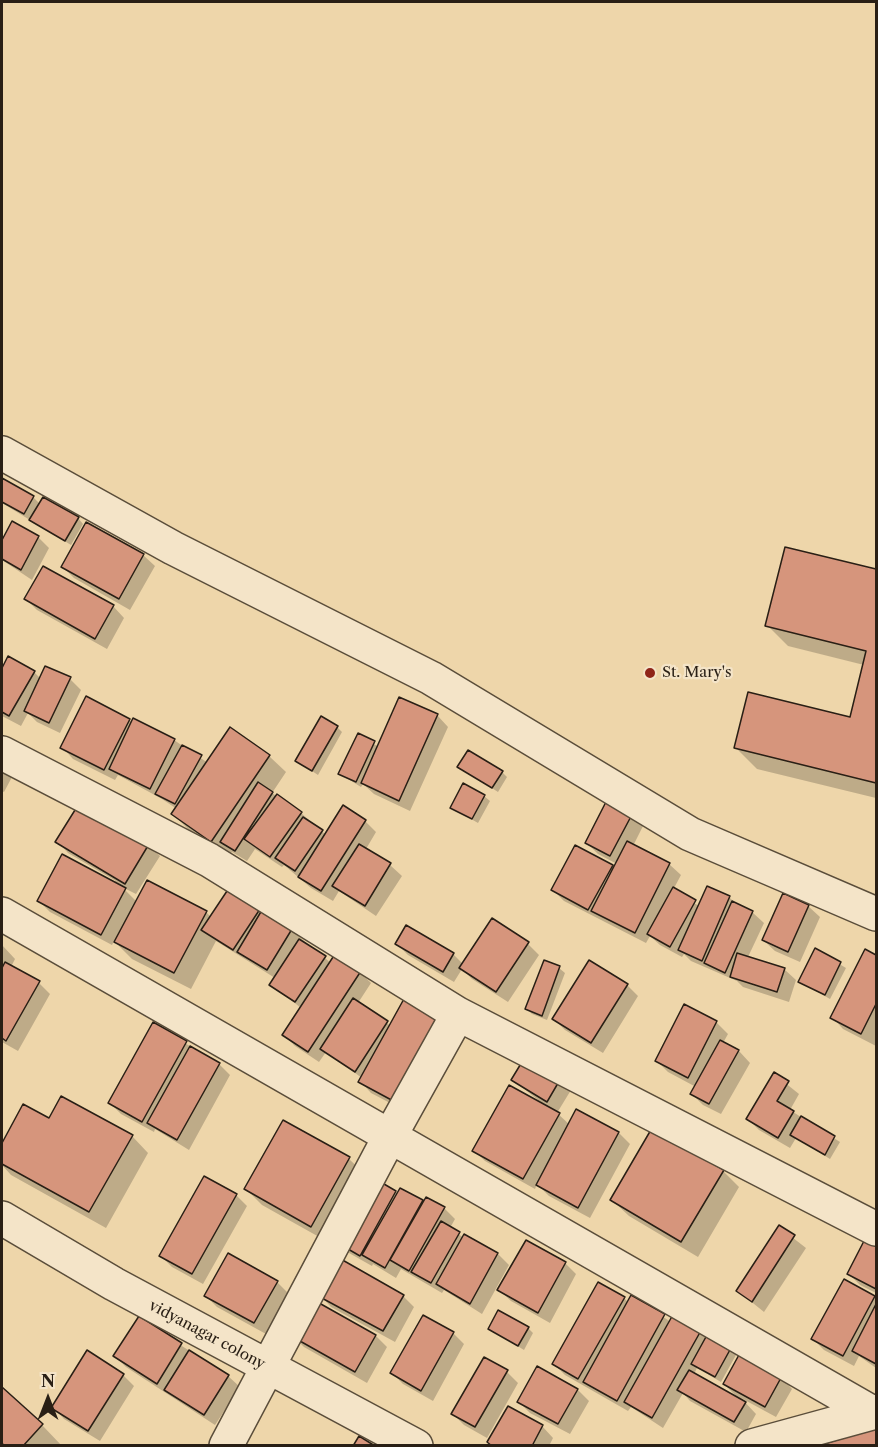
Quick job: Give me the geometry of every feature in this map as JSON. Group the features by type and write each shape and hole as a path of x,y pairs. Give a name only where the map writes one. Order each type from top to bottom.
{"street":[{"path":"2,453 173,548 431,678 690,834 876,914"},
{"path":"2,753 209,860 458,1014 876,1229"},
{"path":"2,914 874,1412"},
{"path":"226,1446 390,1136 458,1014"},
{"name":"vidyanagar colony","path":"2,1218 114,1284 416,1446"},
{"path":"752,1446 874,1412"}],"building":[{"path":"2,478 34,496 24,514 2,502"},
{"path":"43,497 79,517 65,541 29,520"},
{"path":"12,521 39,536 21,570 2,559 2,540"},
{"path":"86,522 144,554 119,599 61,567"},
{"path":"785,547 876,569 876,783 734,748 748,692 850,717 866,651 765,626"},
{"path":"43,566 114,605 95,639 24,599"},
{"path":"8,656 35,671 9,716 2,712 2,668"},
{"path":"45,666 71,677 49,723 24,711"},
{"path":"86,696 130,719 104,770 60,748"},
{"path":"399,697 438,714 399,801 361,783"},
{"path":"321,716 338,726 312,771 295,761"},
{"path":"133,718 175,739 150,789 109,769"},
{"path":"230,727 270,755 211,842 171,814"},
{"path":"358,733 375,741 356,782 338,774"},
{"path":"182,745 202,755 175,804 155,794"},
{"path":"468,750 503,771 492,788 457,767"},
{"path":"258,782 273,792 235,851 220,842"},
{"path":"463,783 485,795 472,819 450,808"},
{"path":"277,794 302,812 270,857 244,839"},
{"path":"610,794 636,807 610,856 585,843"},
{"path":"80,802 149,844 125,884 55,842"},
{"path":"343,805 366,820 321,891 298,877"},
{"path":"303,817 323,830 295,871 275,858"},
{"path":"627,841 670,863 635,933 591,911"},
{"path":"359,844 391,863 365,906 332,886"},
{"path":"575,845 613,865 588,910 551,890"},
{"path":"62,854 126,888 101,935 37,901"},
{"path":"147,880 207,911 174,973 114,942"},
{"path":"707,886 730,896 702,961 678,950"},
{"path":"673,887 696,900 670,947 647,934"},
{"path":"229,888 260,909 233,950 201,930"},
{"path":"783,893 809,905 788,952 762,940"},
{"path":"732,901 753,911 725,973 704,963"},
{"path":"262,910 292,929 267,970 237,952"},
{"path":"492,918 529,942 496,992 459,968"},
{"path":"406,925 454,953 443,972 395,944"},
{"path":"299,939 326,956 295,1002 269,985"},
{"path":"815,948 841,962 825,995 798,982"},
{"path":"865,949 876,955 876,1004 861,1034 830,1018"},
{"path":"737,953 785,968 777,992 730,977"},
{"path":"335,954 361,971 308,1052 282,1035"},
{"path":"544,960 560,966 542,1016 525,1009"},
{"path":"589,960 628,984 591,1043 552,1019"},
{"path":"5,962 40,981 6,1041 2,1038 2,968"},
{"path":"405,997 445,1019 397,1103 358,1082"},
{"path":"353,998 388,1021 355,1072 320,1049"},
{"path":"684,1004 717,1021 688,1078 655,1061"},
{"path":"153,1022 187,1041 142,1122 108,1103"},
{"path":"720,1040 739,1050 709,1104 690,1094"},
{"path":"190,1046 220,1063 177,1140 147,1123"},
{"path":"525,1057 561,1078 547,1102 511,1080"},
{"path":"774,1072 789,1081 777,1101 794,1111 778,1138 746,1119"},
{"path":"509,1085 560,1113 523,1179 472,1151"},
{"path":"61,1096 133,1135 89,1212 2,1164 2,1143 23,1104 49,1118"},
{"path":"576,1109 619,1132 578,1208 536,1185"},
{"path":"801,1116 835,1136 825,1155 790,1135"},
{"path":"283,1120 350,1157 311,1227 244,1189"},
{"path":"652,1128 724,1170 681,1242 610,1200"},
{"path":"204,1176 237,1194 192,1274 159,1256"},
{"path":"372,1177 396,1191 360,1256 336,1242"},
{"path":"400,1188 423,1200 385,1268 362,1255"},
{"path":"426,1197 445,1207 409,1271 390,1260"},
{"path":"441,1221 460,1232 431,1283 411,1272"},
{"path":"779,1225 795,1235 752,1302 736,1291"},
{"path":"464,1234 498,1253 470,1304 436,1284"},
{"path":"865,1239 876,1244 876,1289 847,1274"},
{"path":"526,1240 566,1262 538,1313 497,1290"},
{"path":"228,1253 278,1281 254,1323 204,1296"},
{"path":"339,1258 404,1295 383,1331 318,1296"},
{"path":"844,1279 875,1296 843,1356 811,1339"},
{"path":"598,1282 625,1297 578,1379 552,1364"},
{"path":"631,1295 665,1314 617,1401 583,1382"},
{"path":"312,1299 376,1335 355,1372 291,1336"},
{"path":"876,1304 876,1364 852,1351"},
{"path":"498,1310 529,1327 518,1346 488,1329"},
{"path":"675,1311 703,1327 652,1418 624,1402"},
{"path":"423,1315 454,1332 421,1391 390,1373"},
{"path":"139,1316 182,1343 157,1384 113,1356"},
{"path":"707,1335 731,1348 715,1377 691,1364"},
{"path":"87,1350 124,1374 88,1431 51,1408"},
{"path":"189,1350 229,1375 204,1415 164,1390"},
{"path":"740,1353 782,1376 765,1407 723,1384"},
{"path":"484,1357 508,1370 475,1427 451,1414"},
{"path":"537,1366 578,1389 558,1424 517,1402"},
{"path":"689,1370 746,1402 734,1422 677,1390"},
{"path":"2,1387 43,1424 23,1446 4,1446 2,1443"},
{"path":"508,1406 543,1425 532,1446 492,1446 487,1442"},
{"path":"876,1428 876,1446 828,1446 827,1443"},
{"path":"359,1436 375,1446 353,1446"}],"place":[{"name":"St. Mary's","path":"650,673"}]}
